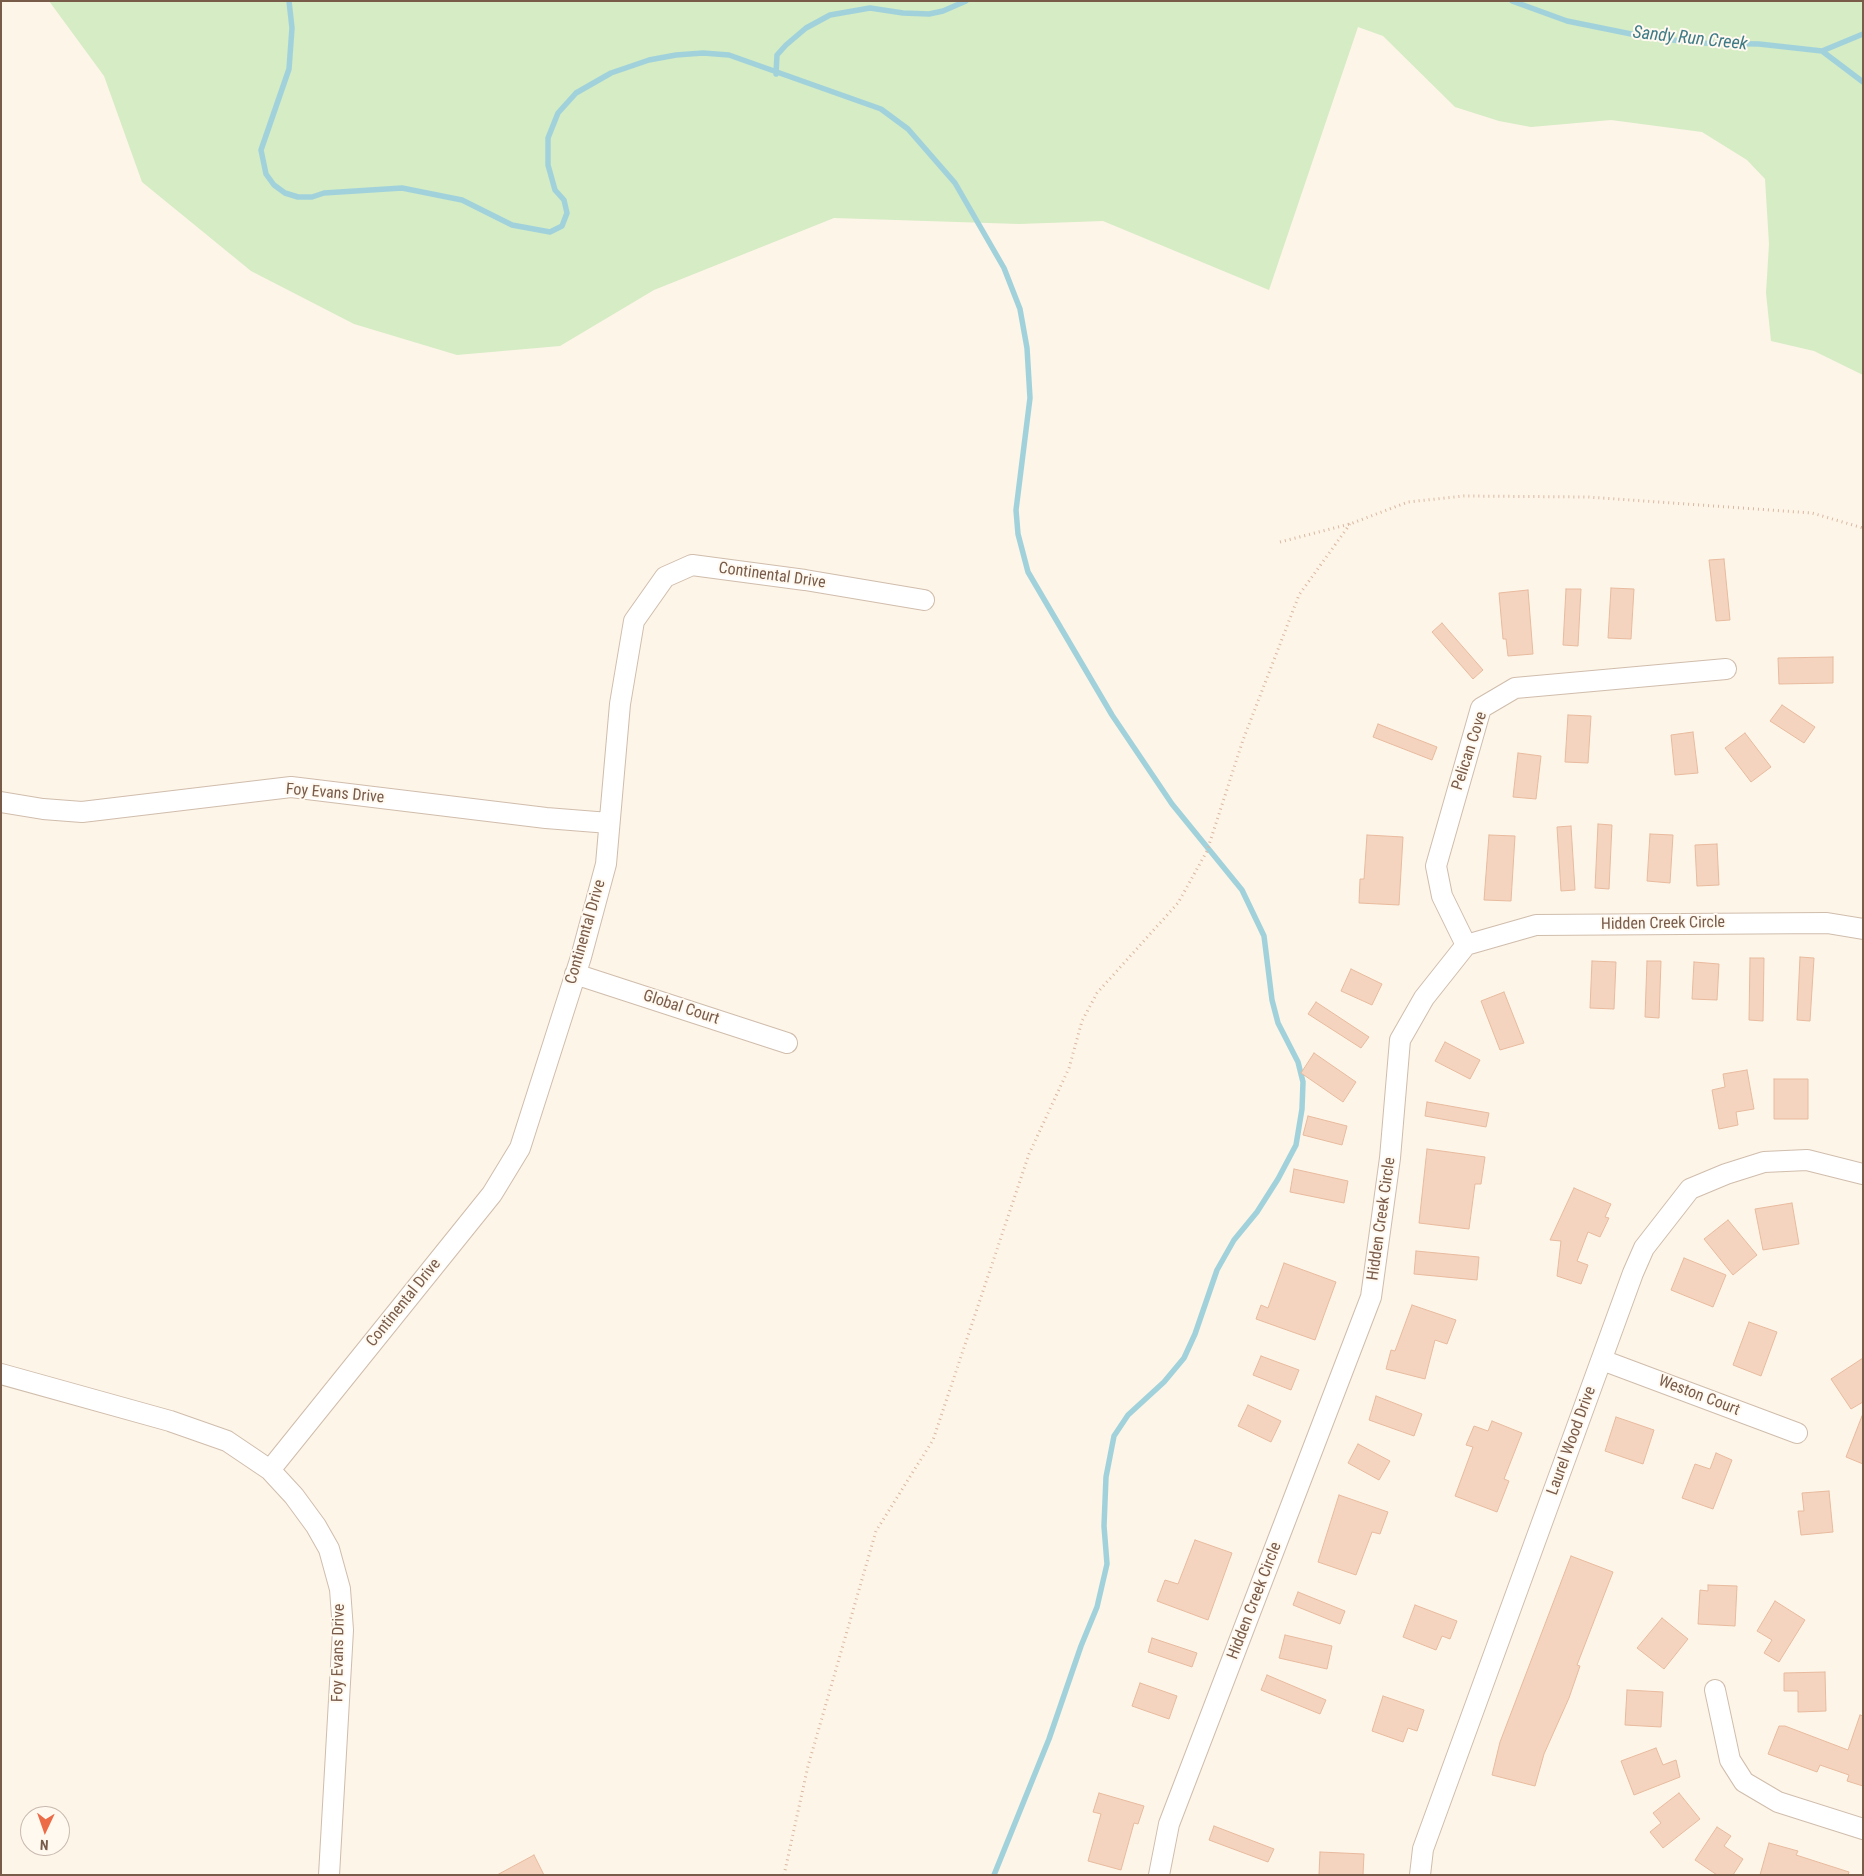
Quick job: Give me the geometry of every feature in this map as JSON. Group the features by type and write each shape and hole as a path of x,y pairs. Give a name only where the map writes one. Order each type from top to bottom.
{"street":[{"name":"Continental Drive","path":"270,1470 492,1194 520,1148 575,974 606,864 620,704 634,621 665,577 692,565 805,580 924,600"},
{"name":"Pelican Cove","path":"1466,945 1442,896 1436,866 1481,708 1515,688 1726,669"},
{"name":"Foy Evans Drive","path":"1,802 82,812 291,787 546,818 609,822"},
{"name":"Hidden Creek Circle","path":"1159,1875 1169,1824 1371,1297 1390,1158 1400,1040 1424,998 1466,945 1536,925 1827,923 1863,928"},
{"name":"Global Court","path":"575,974 787,1043"},
{"name":"Laurel Wood Drive","path":"1420,1875 1423,1849 1644,1248 1690,1189 1764,1162 1807,1160 1863,1174"},
{"name":"Weston Court","path":"1602,1360 1797,1433"},
{"name":"Foy Evans Drive","path":"1,1374 170,1421 227,1441 270,1470 294,1496 316,1526 329,1549 340,1589 343,1630 329,1875"},
{"path":"1715,1690 1730,1760 1744,1782 1778,1802 1863,1829"}],"path":[{"path":"1280,542 1350,524 1408,502 1464,496 1578,497 1812,513 1863,528"},
{"path":"784,1875 808,1766 876,1530 933,1440 1029,1154 1069,1068 1082,1021 1097,993 1178,903 1207,851 1243,740 1299,595 1350,524"}],"green space":[{"path":"49,1 1863,1 1863,375 1814,351 1771,341 1766,293 1769,244 1765,179 1747,160 1702,132 1611,120 1531,127 1499,121 1455,107 1383,36 1358,27 1269,290 1103,221 1019,224 834,218 654,290 560,346 457,355 354,324 251,271 142,182 104,76"}],"building":[{"path":"1724,559 1730,620 1716,621 1709,560"},
{"path":"1611,588 1634,589 1631,639 1608,638"},
{"path":"1566,589 1581,589 1578,646 1563,645"},
{"path":"1528,590 1533,654 1508,656 1506,639 1503,639 1499,593"},
{"path":"1442,623 1483,670 1473,679 1432,632"},
{"path":"1833,657 1833,683 1779,684 1778,658"},
{"path":"1782,705 1815,727 1804,743 1770,721"},
{"path":"1568,715 1591,716 1588,763 1565,762"},
{"path":"1378,724 1437,747 1432,760 1373,737"},
{"path":"1693,732 1698,773 1675,775 1671,735"},
{"path":"1745,733 1771,767 1751,782 1725,748"},
{"path":"1518,753 1541,756 1536,799 1513,797"},
{"path":"1598,824 1612,825 1609,889 1595,888"},
{"path":"1571,826 1575,890 1561,891 1557,827"},
{"path":"1650,834 1673,835 1670,883 1647,881"},
{"path":"1367,835 1403,837 1399,905 1359,903 1360,879 1364,879"},
{"path":"1489,835 1515,836 1511,901 1484,900"},
{"path":"1717,844 1719,885 1697,886 1695,845"},
{"path":"1800,957 1814,958 1810,1021 1797,1020"},
{"path":"1750,958 1764,958 1763,1021 1749,1020"},
{"path":"1592,961 1616,962 1614,1009 1590,1008"},
{"path":"1647,961 1661,961 1659,1018 1645,1017"},
{"path":"1694,962 1719,964 1717,1000 1692,999"},
{"path":"1351,969 1382,984 1372,1005 1341,991"},
{"path":"1504,992 1524,1043 1500,1050 1481,1001"},
{"path":"1316,1002 1369,1037 1361,1048 1308,1014"},
{"path":"1445,1042 1480,1060 1470,1079 1435,1061"},
{"path":"1314,1053 1356,1082 1343,1102 1301,1073"},
{"path":"1747,1070 1754,1109 1736,1112 1738,1125 1719,1129 1712,1090 1725,1087 1723,1074"},
{"path":"1774,1079 1808,1079 1808,1119 1774,1119"},
{"path":"1427,1102 1489,1113 1486,1127 1425,1116"},
{"path":"1308,1116 1347,1126 1342,1145 1303,1135"},
{"path":"1427,1149 1485,1157 1481,1184 1475,1184 1469,1229 1419,1223"},
{"path":"1294,1169 1348,1181 1344,1203 1290,1192"},
{"path":"1574,1188 1611,1204 1605,1217 1609,1218 1600,1237 1588,1232 1577,1261 1588,1265 1581,1284 1557,1276 1561,1241 1550,1240"},
{"path":"1792,1203 1799,1244 1763,1250 1755,1209"},
{"path":"1728,1220 1757,1255 1733,1275 1704,1239"},
{"path":"1416,1251 1479,1257 1477,1280 1414,1274"},
{"path":"1684,1258 1726,1275 1713,1307 1671,1290"},
{"path":"1284,1263 1336,1282 1315,1340 1256,1319 1261,1305 1268,1308"},
{"path":"1412,1305 1456,1320 1447,1344 1435,1340 1425,1379 1386,1369 1391,1350 1395,1351"},
{"path":"1749,1322 1777,1332 1761,1376 1733,1365"},
{"path":"1261,1356 1299,1370 1291,1390 1253,1375"},
{"path":"1863,1358 1863,1402 1851,1409 1831,1379"},
{"path":"1376,1396 1422,1414 1414,1436 1369,1420"},
{"path":"1248,1405 1281,1421 1271,1442 1238,1426"},
{"path":"1863,1416 1863,1464 1846,1457"},
{"path":"1616,1417 1654,1430 1643,1464 1605,1451"},
{"path":"1492,1421 1522,1433 1504,1479 1509,1481 1497,1512 1455,1496 1473,1447 1466,1445 1474,1426 1488,1431"},
{"path":"1358,1444 1390,1461 1379,1480 1348,1463"},
{"path":"1716,1453 1732,1460 1713,1509 1682,1498 1695,1464 1710,1469"},
{"path":"1829,1491 1833,1532 1801,1535 1798,1511 1804,1511 1802,1493"},
{"path":"1339,1495 1388,1512 1380,1534 1372,1532 1356,1575 1318,1562"},
{"path":"1195,1540 1232,1553 1208,1620 1157,1601 1165,1580 1178,1584"},
{"path":"1571,1556 1613,1572 1577,1665 1580,1666 1569,1698 1544,1754 1535,1786 1492,1775 1500,1742"},
{"path":"1708,1585 1737,1586 1735,1626 1698,1624 1700,1590 1708,1591"},
{"path":"1298,1592 1345,1611 1340,1624 1293,1605"},
{"path":"1775,1601 1805,1620 1779,1662 1764,1653 1772,1640 1757,1631"},
{"path":"1415,1605 1457,1621 1450,1639 1442,1636 1436,1650 1403,1637"},
{"path":"1662,1618 1688,1639 1664,1669 1637,1648"},
{"path":"1285,1635 1332,1646 1327,1669 1279,1658"},
{"path":"1152,1638 1197,1653 1192,1667 1148,1652"},
{"path":"1825,1672 1826,1711 1798,1712 1798,1691 1784,1691 1784,1673"},
{"path":"1267,1675 1326,1700 1320,1714 1261,1690"},
{"path":"1140,1683 1177,1696 1169,1719 1132,1706"},
{"path":"1627,1690 1663,1692 1661,1727 1625,1725"},
{"path":"1383,1696 1424,1710 1417,1731 1408,1728 1403,1742 1372,1731"},
{"path":"1860,1715 1863,1716 1863,1786 1847,1781 1849,1775 1820,1765 1817,1772 1768,1754 1779,1726 1785,1726 1848,1750"},
{"path":"1656,1748 1663,1765 1676,1760 1680,1777 1634,1795 1621,1761"},
{"path":"1099,1793 1144,1806 1138,1824 1134,1823 1121,1870 1088,1861 1101,1814 1093,1812"},
{"path":"1679,1793 1700,1819 1663,1848 1650,1832 1661,1823 1653,1813"},
{"path":"1214,1826 1274,1849 1268,1862 1209,1840"},
{"path":"1717,1827 1731,1836 1724,1846 1743,1859 1733,1875 1717,1875 1695,1860"},
{"path":"1769,1843 1798,1851 1796,1855 1849,1872 1848,1875 1760,1875"},
{"path":"1320,1852 1364,1854 1363,1875 1319,1875"},
{"path":"534,1855 544,1875 497,1875"}],"waterway":[{"path":"289,1 292,28 289,69 261,150 266,174 274,185 285,193 298,197 312,197 324,193 402,188 462,200 512,225 550,232 562,226 567,213 564,200 555,190 548,165 548,138 558,113 576,93 611,73 649,60 676,55 703,53 729,55 881,109 908,129 955,183 1004,268 1020,309 1027,348 1030,398 1016,510 1018,534 1028,572 1112,715 1172,804 1242,890 1264,936 1272,1000 1278,1023 1298,1062 1303,1082 1302,1109 1296,1145 1278,1179 1257,1212 1234,1240 1217,1270 1195,1334 1184,1358 1164,1382 1128,1415 1114,1436 1106,1477 1104,1526 1107,1564 1097,1607 1081,1646 1049,1739 994,1875"},
{"name":"Sandy Run Creek","path":"776,74 777,55 786,45 806,28 830,15 870,8 903,13 929,14 943,11 966,1"},
{"name":"Sandy Run Creek","path":"1512,1 1567,21 1646,37 1700,43 1759,44 1822,51 1863,82"},
{"path":"1822,51 1863,34"}]}
